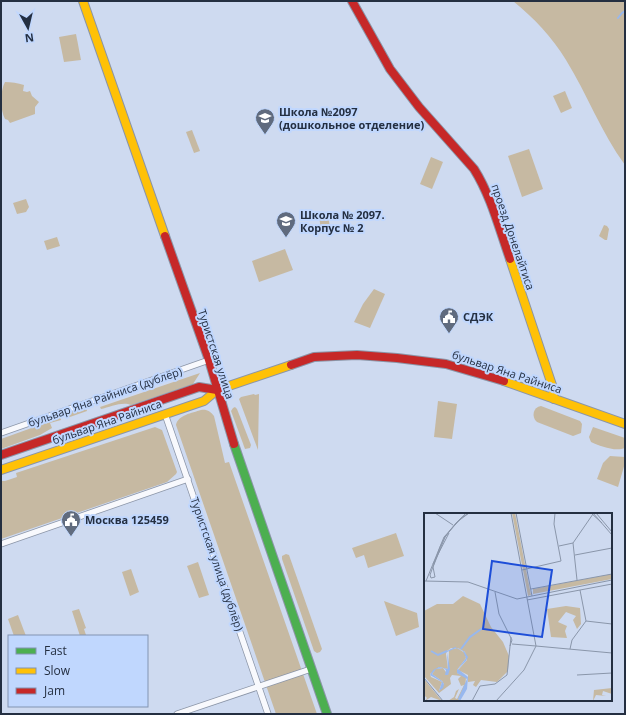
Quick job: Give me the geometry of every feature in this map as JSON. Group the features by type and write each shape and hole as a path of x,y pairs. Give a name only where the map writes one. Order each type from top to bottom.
{"main road":[{"name":"Туристская улица","path":"83,1 209,360 233,441 326,714"},
{"name":"проезд Донелайтиса","path":"352,1 393,74 443,134 467,159 481,180 491,204 552,385 554,399"},
{"name":"бульвар Яна Райниса","path":"1,470 204,401 217,390 314,357 357,355 446,364 498,379 625,424"},
{"name":"бульвар Яна Райниса","path":"1,455 199,387 217,390"}],"street":[{"name":"бульвар Яна Райниса (дублёр)","path":"1,433 209,360"},
{"name":"Туристская улица (дублёр)","path":"165,414 268,714"},
{"path":"1,544 188,479"},
{"path":"176,714 311,669"}],"shaded area":[{"path":"513,1 625,1 625,165 616,152 574,73 555,43 528,14"},
{"path":"76,34 81,60 64,62 59,37"},
{"path":"5,82 24,85 23,91 30,91 32,96 39,102 35,107 35,114 10,123 5,119 2,111 1,100"},
{"path":"565,91 572,108 561,113 553,96"},
{"path":"192,130 200,151 194,153 186,132"},
{"path":"529,149 543,189 522,197 508,156"},
{"path":"431,157 443,162 432,189 420,184"},
{"path":"26,199 29,207 26,212 17,214 13,203"},
{"path":"328,215 330,228 321,230 319,216"},
{"path":"604,225 609,229 607,240 599,236"},
{"path":"57,237 60,246 47,250 44,241"},
{"path":"285,249 293,270 259,282 252,261"},
{"path":"374,289 385,294 370,328 354,322 363,304"},
{"path":"213,336 216,346 211,348 207,339"},
{"path":"200,373 193,384 131,405 120,404 101,409 100,407"},
{"path":"259,394 258,450 239,399 241,397"},
{"path":"438,401 457,404 452,439 434,437"},
{"path":"541,406 580,421 582,424 581,433 573,436 537,422 534,418 534,412 536,408"},
{"path":"86,407 87,411 67,418 65,414"},
{"path":"235,407 251,445 250,448 245,449 231,411"},
{"path":"201,410 209,411 214,416 225,463 229,462 317,714 276,714 176,425 182,417"},
{"path":"60,416 61,420 50,423 52,428 40,435 1,449 1,439 51,421 51,419"},
{"path":"155,427 162,430 177,472 167,482 1,539 1,481 17,477 16,473"},
{"path":"593,427 625,438 625,448 612,449 591,442 589,437"},
{"path":"610,456 625,457 625,463 618,487 597,479 603,463"},
{"path":"396,533 404,556 368,568 364,555 356,558 352,548"},
{"path":"286,554 289,555 322,649 317,653 314,651 282,559 282,556"},
{"path":"198,562 209,595 199,598 187,566"},
{"path":"131,569 139,592 130,596 122,572"},
{"path":"384,601 417,613 419,627 396,636"},
{"path":"79,609 86,628 84,629 86,635 80,635 72,611"},
{"path":"18,615 26,635 14,635 8,619"}],"waterway":[{"path":"618,18 625,11"}],"traffic: fast":[{"path":"234,444 327,714"}],"traffic: slow":[{"path":"83,1 165,236"},
{"path":"510,259 552,385 554,399"},
{"path":"1,470 204,401 217,390 291,365"},
{"path":"504,381 625,424"}],"traffic: jam":[{"path":"352,1 390,69 419,107 474,169 490,201 510,259"},
{"path":"165,236 209,360 234,444"},
{"path":"291,365 314,357 357,355 397,358 446,364 504,381"},
{"path":"1,455 199,387 217,390"}],"place":[{"name":"Школа №2097 (дошкольное отделение)","path":"265,135"},
{"name":"Школа № 2097. Корпус № 2","path":"286,238"},
{"name":"СДЭК","path":"449,334"},
{"name":"Москва 125459","path":"71,537"}]}
